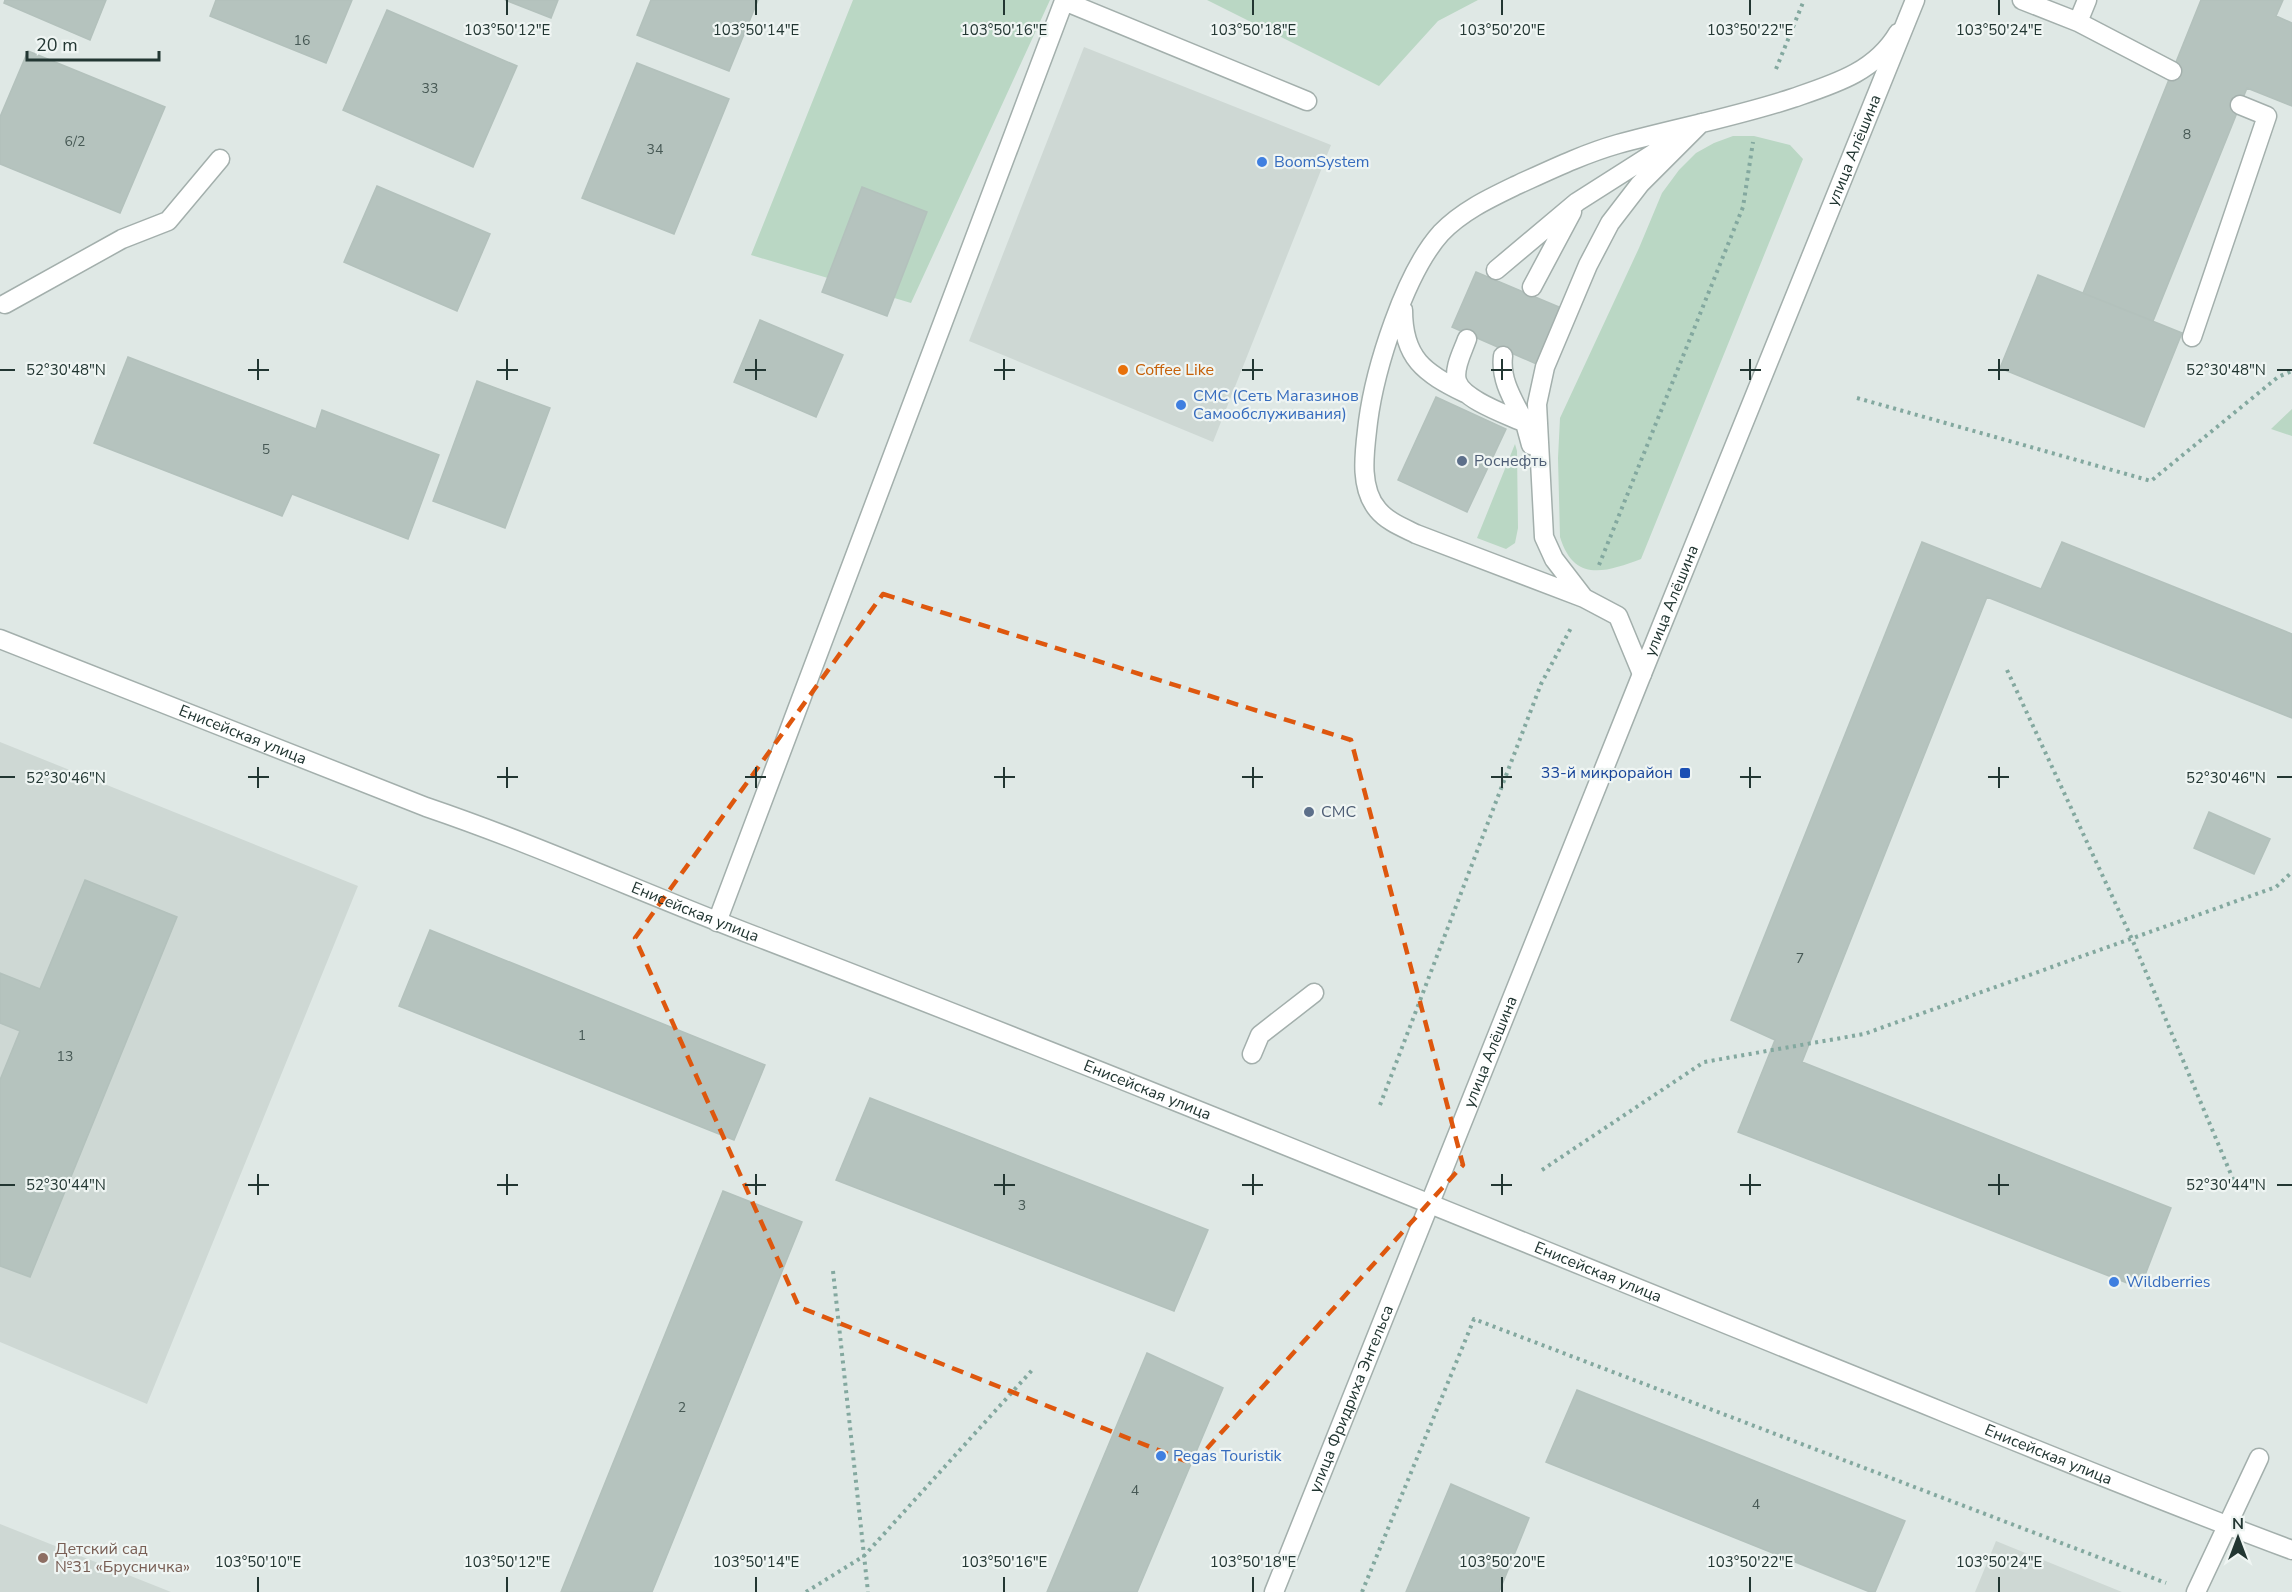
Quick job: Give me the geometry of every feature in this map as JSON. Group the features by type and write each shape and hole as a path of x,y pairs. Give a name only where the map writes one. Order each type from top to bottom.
{"street":[{"path":"2022,0 2078,22 2172,72"},
{"path":"2078,22 2087,0"},
{"path":"717,922 1064,1 1307,101"},
{"path":"1642,674 1618,616 1584,598 1416,534 1391,521 1371,501 1366,474 1365,450 1370,412 1390,336 1405,296 1425,253 1442,232 1478,204 1555,168 1615,145 1763,108 1840,82 1862,71 1892,44 1912,8"},
{"name":"улица Алёшина","path":"1431,1204 1642,674 1912,8"},
{"path":"2192,337 2267,116 2240,105"},
{"path":"1496,270 1577,202 1703,122"},
{"path":"1584,598 1554,559 1544,537 1538,404 1541,382 1588,265 1610,223 1640,184 1703,122"},
{"path":"5,304 122,239 168,221 220,159"},
{"path":"1532,287 1577,202"},
{"path":"1405,296 1404,331 1407,345 1416,360 1434,377 1525,423"},
{"path":"1467,339 1456,374 1459,385 1468,394"},
{"path":"1503,356 1502,367 1505,381 1525,423 1540,479"},
{"name":"Енисейская улица","path":"0,639 857,975 2292,1550"},
{"path":"1252,1054 1260,1035 1314,993"},
{"name":"улица Фридриха Энгельса","path":"1274,1592 1431,1204"},
{"path":"2196,1592 2259,1458"}],"path":[{"path":"1380,1105 1541,684 1566,639 1584,598 1743,207 1754,136 1772,77 1804,0"},
{"path":"1857,398 2151,481 2278,377 2292,371"},
{"path":"2007,670 2132,939 2238,1191"},
{"path":"1542,1170 1704,1062 1864,1034 2276,887 2292,872"},
{"path":"833,1271 868,1592"},
{"path":"1362,1592 1474,1319 2167,1584"},
{"path":"806,1592 864,1556 1034,1368"}],"highlighted area":[{"path":"883,594 1351,740 1463,1165 1193,1464 799,1307 635,938"}],"shaded area":[{"path":"1084,47 1331,145 1213,442 969,341"},
{"path":"0,742 358,886 147,1404 0,1342"},
{"name":"Детский сад №31 «Брусничка»","path":"0,1524 171,1592 0,1592"},
{"path":"1996,1541 2122,1592 1975,1592"}],"green space":[{"path":"853,0 1050,0 911,303 751,255"},
{"path":"1207,0 1478,0 1438,21 1379,86"},
{"path":"1733,136 1754,136 1790,145 1803,159 1641,559 1604,570 1583,568 1566,552 1560,537 1558,458 1560,418 1662,193 1679,170 1696,153"},
{"path":"2292,409 2292,436 2271,429"},
{"path":"1515,444 1518,528 1515,543 1506,549 1477,538"}],"building":[{"path":"5,0 106,0 90,40 4,3"},
{"path":"216,0 352,0 326,63 210,16"},
{"path":"505,0 558,0 551,18"},
{"path":"651,0 758,0 729,71 637,35"},
{"path":"2201,0 2283,0 2276,16 2292,23 2292,106 2247,88 2153,321 2083,293"},
{"path":"387,10 517,66 473,167 343,110"},
{"path":"28,51 165,107 120,213 0,164 0,117"},
{"path":"637,63 729,99 674,234 582,198"},
{"path":"377,186 490,234 457,311 344,262"},
{"path":"862,187 927,212 887,316 822,292"},
{"path":"1476,272 1566,310 1541,366 1452,327"},
{"path":"2038,275 2182,333 2144,427 2000,368"},
{"path":"760,320 843,355 816,417 734,382"},
{"path":"128,357 316,429 322,410 439,455 408,539 292,494 282,516 94,443"},
{"path":"477,381 550,408 505,528 433,501"},
{"path":"1436,397 1506,429 1467,512 1398,480"},
{"path":"1922,542 2041,589 2062,542 2292,634 2292,718 1987,597 1802,1062 2171,1208 2140,1288 1738,1132 1775,1040 1731,1020"},
{"path":"2209,812 2270,839 2254,874 2194,848"},
{"path":"85,880 177,917 30,1277 0,1266 0,1080 20,1031 0,1023 0,973 40,989"},
{"path":"430,930 765,1065 734,1140 399,1006"},
{"path":"870,1098 1208,1230 1174,1311 836,1180"},
{"path":"723,1191 802,1222 652,1592 561,1592"},
{"path":"1147,1353 1223,1388 1137,1592 1047,1592"},
{"path":"1577,1390 1905,1521 1875,1592 1870,1592 1546,1462"},
{"path":"1451,1484 1529,1518 1499,1592 1406,1592"}],"place":[{"name":"BoomSystem","path":"1262,162"},
{"name":"Coffee Like","path":"1123,370"},
{"name":"СМС (Сеть Магазинов Самообслуживания)","path":"1181,405"},
{"name":"Роснефть","path":"1462,461"},
{"name":"33-й микрорайон","path":"1685,773"},
{"name":"СМС","path":"1309,812"},
{"name":"Wildberries","path":"2114,1282"},
{"name":"Pegas Touristik","path":"1161,1456"},
{"name":"Детский сад №31 «Брусничка»","path":"43,1558"}]}
